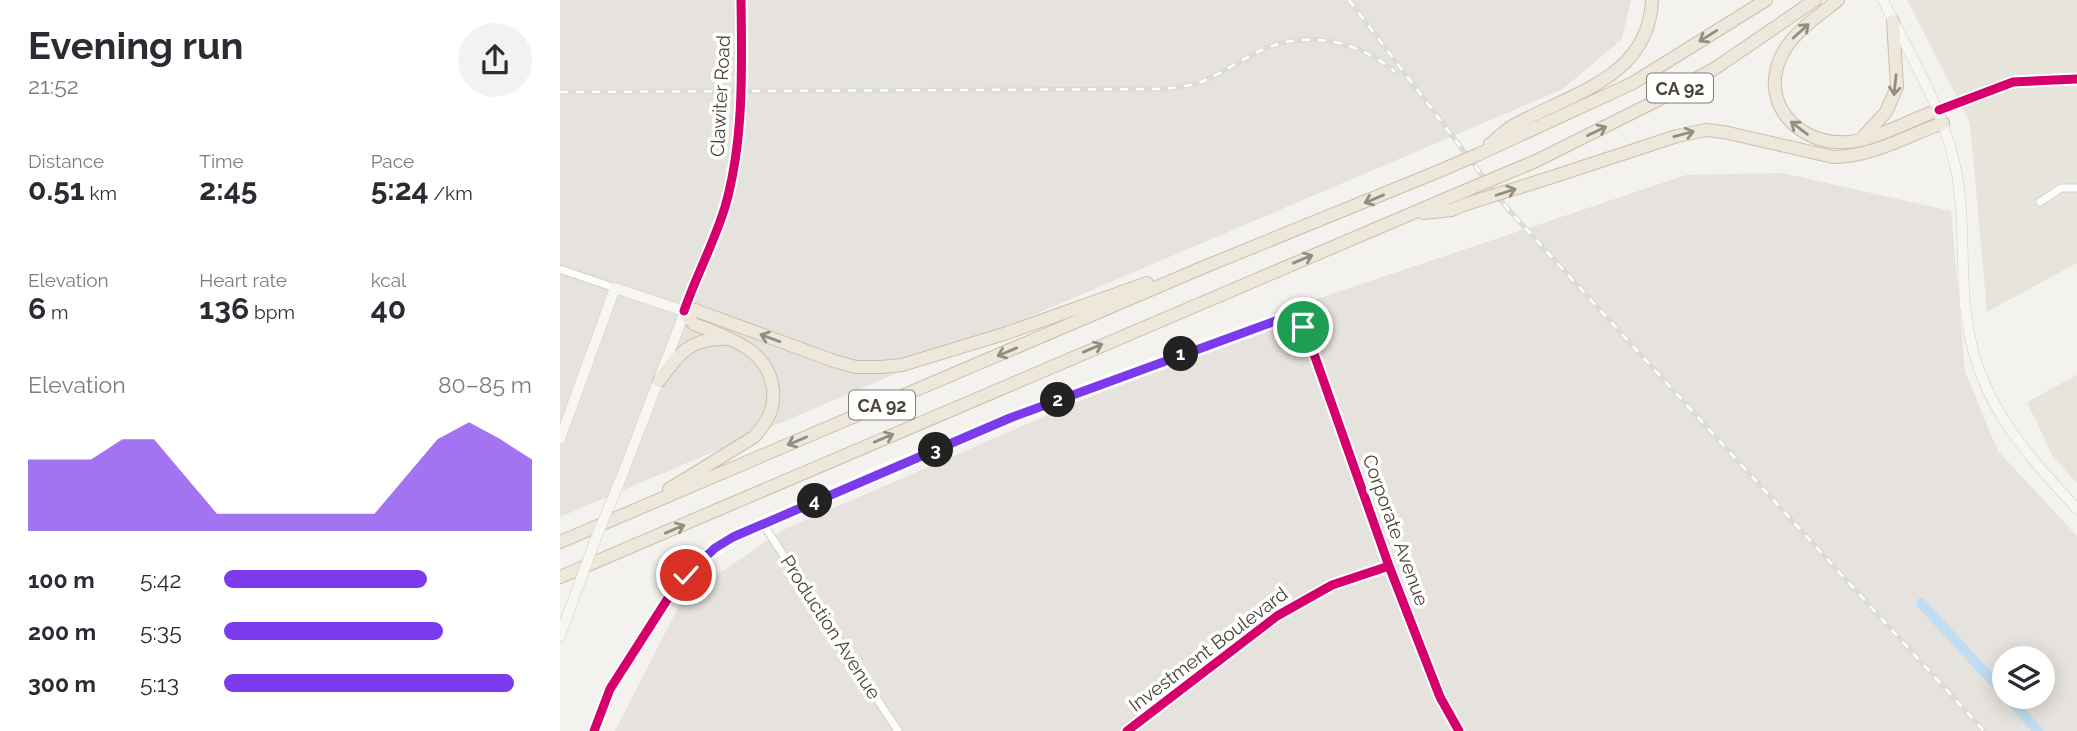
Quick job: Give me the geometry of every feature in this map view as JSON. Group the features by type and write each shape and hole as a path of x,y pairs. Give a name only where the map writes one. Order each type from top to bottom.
{"highway":[{"path":"1513,133 1627,63 1645,36 1652,15 1652,0"},
{"name":"CA 92","path":"560,542 1204,267 1479,154 1513,133 1633,83 1766,0"},
{"name":"CA 92","path":"560,577 1406,215 1459,200 1714,69 1815,0"},
{"path":"1838,0 1789,42 1777,65 1773,83 1776,99 1785,116 1810,136 1846,142 1939,110"},
{"path":"1861,139 1886,112 1897,87 1893,21"},
{"path":"1459,200 1549,178 1693,131 1724,132 1833,157 1850,157 1873,151 1943,123"},
{"path":"684,311 695,310 834,361 856,366 881,367 902,365 1007,333 1174,273 1204,267"},
{"path":"622,516 754,437 765,425 773,409 772,380 766,366 752,351 734,340 693,323 684,311"},
{"path":"659,381 688,346 708,340 734,340"},
{"path":"560,583 613,556"}],"street":[{"name":"Clawiter Road","path":"560,636 724,207 736,155 742,51 741,0"},
{"path":"1883,0 1939,110 1955,166 1962,205 1966,316 1983,380 2016,441 2077,509"},
{"path":"1939,110 2013,82 2077,79"},
{"path":"2040,202 2061,188 2077,188"},
{"path":"560,269 684,311"},
{"path":"560,439 615,288"},
{"name":"Corporate Avenue","path":"763,524 1010,418 1273,321 1290,318 1305,329 1389,566 1440,697 1459,731"},
{"path":"594,731 610,689 679,584 715,548 763,524"},
{"name":"Production Avenue","path":"763,524 898,731"},
{"name":"Investment Boulevard","path":"1127,731 1277,616 1332,585 1389,566"}],"shaded area":[{"path":"560,0 1631,0 1622,39 1563,89 560,517"},
{"path":"1907,0 2077,0 2077,263 1987,312 1970,123"},
{"path":"1782,173 1951,211 1965,372 1998,451 2077,536 2077,731 615,731 683,598 783,530 1308,302 1686,175"},
{"path":"2077,375 2077,483 2053,457 2027,402"}],"waterway":[{"path":"1921,603 1992,680"},
{"path":"2019,709 2038,731"}],"railway":[{"path":"1349,0 1507,208 1984,731"},
{"path":"560,92 1164,89 1201,82 1269,47 1302,40 1335,42 1351,47 1367,53 1395,72"}],"cycle path":[{"path":"684,311 721,220 736,157 741,105 741,0"},
{"path":"1939,110 2013,82 2077,79"},
{"path":"594,731 610,689 672,592 702,560 733,537 1004,421 1281,319 1298,322 1308,337 1389,566 1440,697 1459,731"},
{"path":"1127,731 1277,616 1332,585 1389,566"}],"route":[{"path":"686,575 715,548 733,537 1010,418 1281,319 1296,320 1303,327"}]}
